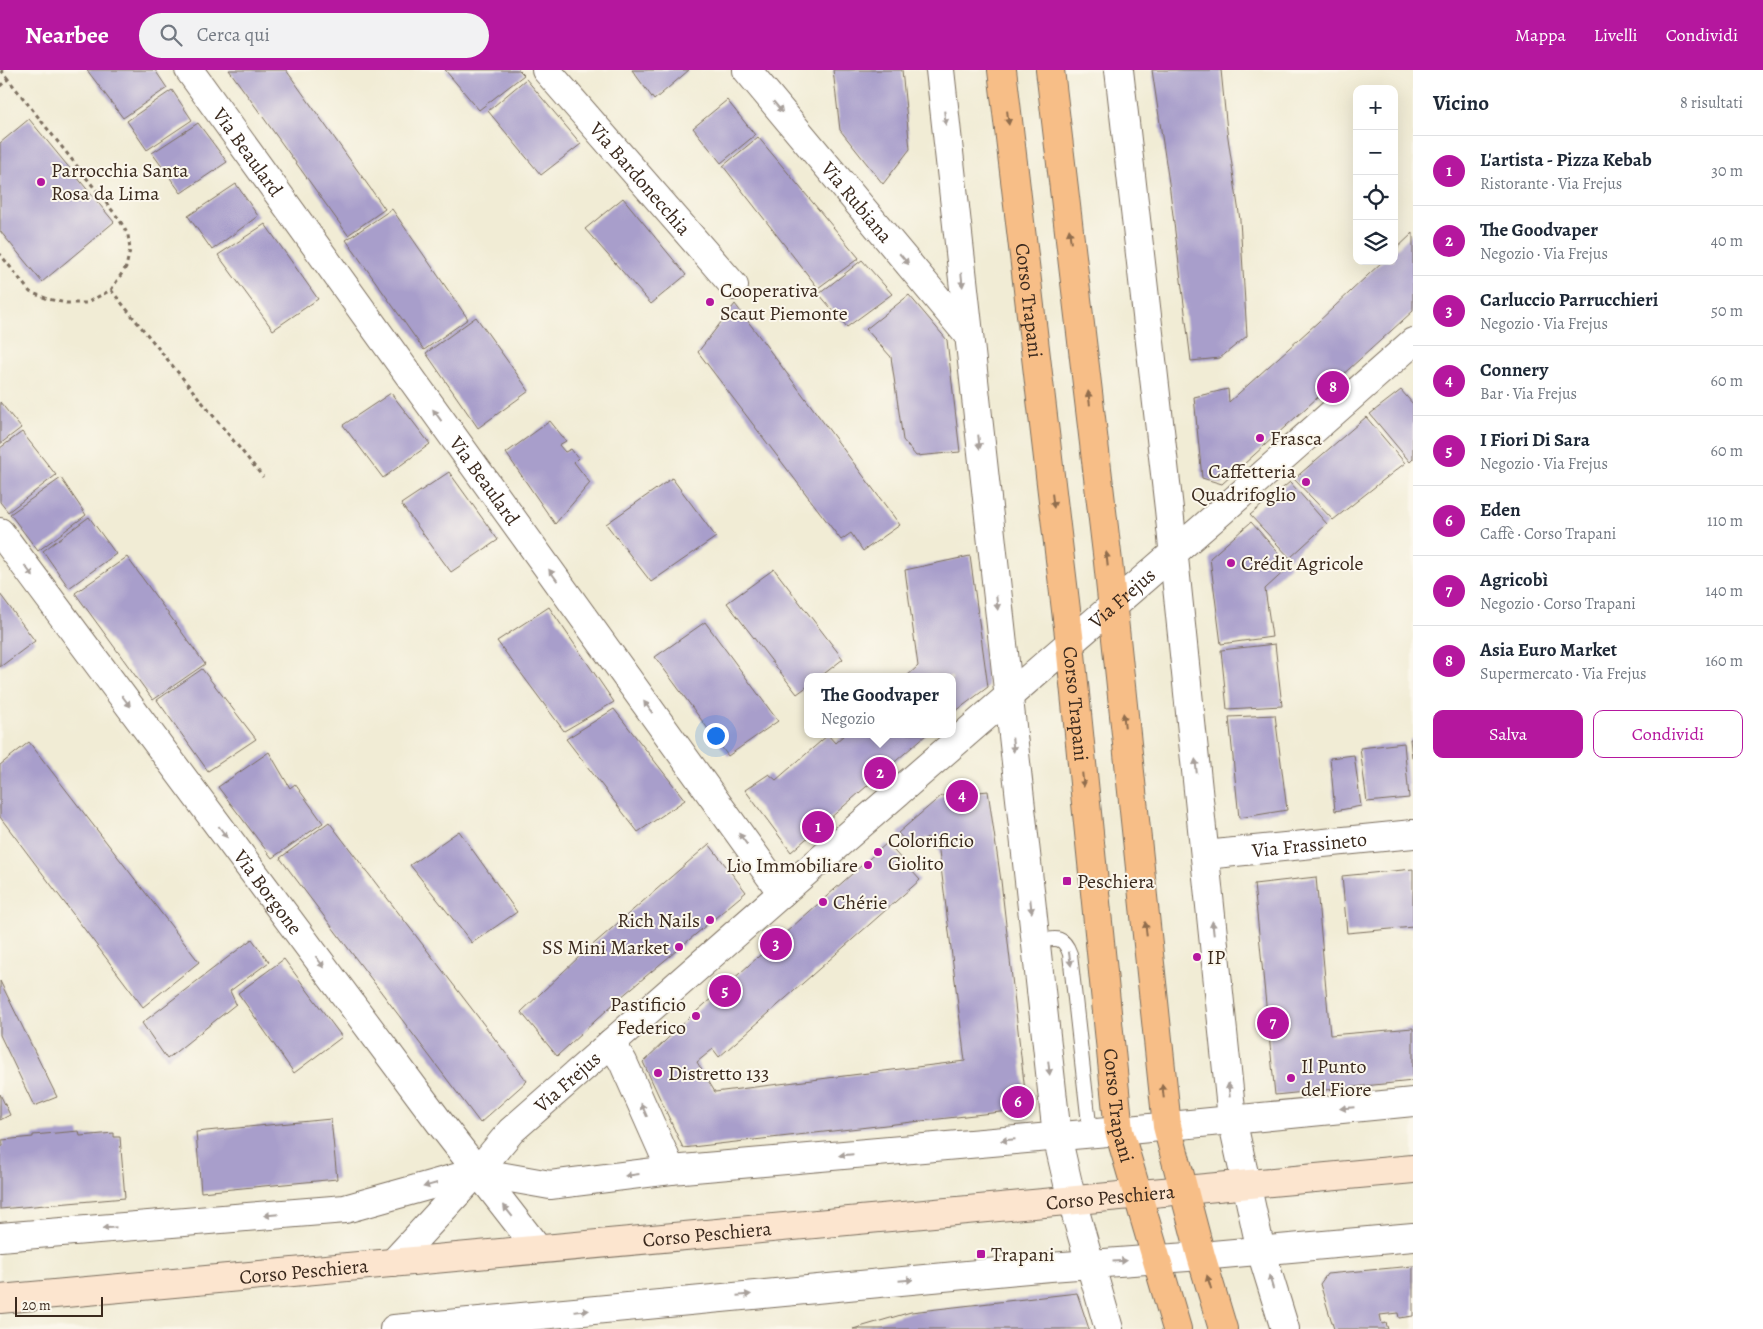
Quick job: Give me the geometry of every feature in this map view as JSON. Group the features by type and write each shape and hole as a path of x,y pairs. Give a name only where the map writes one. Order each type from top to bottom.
{"main road":[{"name":"Corso Trapani","path":"1002,70 1070,644 1119,1131 1177,1329"},
{"path":"1050,70 1106,542 1167,1126 1201,1256 1223,1329"},
{"name":"Corso Peschiera","path":"0,1299 1413,1169"}],"street":[{"name":"Via Beaulard","path":"189,70 782,893"},
{"name":"Via Bardonecchia","path":"546,70 734,286"},
{"name":"Via Rubiana","path":"747,70 968,335"},
{"path":"940,70 1007,696 1057,1136 1072,1201 1109,1329"},
{"path":"1120,70 1174,554 1232,1119 1262,1250 1285,1329"},
{"name":"Via Frejus","path":"393,1263 477,1172 511,1131 1007,696 1112,608 1413,344"},
{"name":"Via Borgone","path":"0,532 477,1172 538,1249"},
{"name":"Via Frassineto","path":"1206,856 1413,834"},
{"path":"611,1043 623,1062 671,1170"},
{"path":"0,1237 346,1208 477,1172 550,1185 671,1170 1119,1131 1413,1102"},
{"path":"394,1329 621,1318 1089,1263 1201,1256 1413,1237"}],"lane":[{"path":"1035,942 1055,938 1061,940 1068,947 1090,1133"}],"path":[{"path":"0,254 30,292 66,303 86,303 111,290 126,267 130,250 128,235 119,219 1,70"},
{"path":"0,86 8,79"},
{"path":"111,290 263,477"}],"building":[{"path":"87,70 155,70 167,88 123,118"},
{"path":"229,70 286,70 385,209 348,235"},
{"path":"445,70 519,70 524,75 479,110"},
{"path":"632,70 689,70 654,100"},
{"path":"833,70 902,70 910,149 883,184 840,130"},
{"path":"1152,70 1221,70 1227,131 1240,220 1247,336 1220,358 1191,361 1169,183"},
{"path":"526,79 581,144 541,175 488,111"},
{"path":"172,90 192,120 147,150 127,121"},
{"path":"727,100 755,135 721,163 693,128"},
{"name":"Parrocchia Santa Rosa da Lima","path":"29,119 114,222 42,282 0,231 0,143"},
{"path":"198,123 227,162 181,193 152,153"},
{"path":"758,137 859,258 818,288 723,166"},
{"path":"236,184 258,216 212,250 188,216"},
{"path":"623,198 686,275 651,304 585,229"},
{"path":"392,209 468,319 424,350 346,240"},
{"path":"265,224 318,299 273,330 218,255"},
{"path":"1413,233 1413,311 1222,484 1202,478 1194,397 1228,389 1229,402 1379,265 1398,265 1398,247"},
{"path":"862,260 892,294 847,327 819,294"},
{"path":"909,295 947,340 960,452 916,456 903,440 891,357 866,329"},
{"path":"735,304 900,525 863,551 851,533 841,540 698,352"},
{"path":"476,317 529,391 478,428 426,353"},
{"path":"1401,390 1413,404 1413,459 1410,462 1370,414"},
{"path":"391,393 430,444 383,478 343,425"},
{"path":"0,402 21,428 0,444"},
{"path":"1366,417 1405,463 1333,520 1294,479"},
{"path":"550,421 566,441 559,445 565,452 571,449 578,458 574,462 590,483 555,524 506,453"},
{"path":"22,432 56,475 8,512 0,502 0,448"},
{"path":"449,472 498,540 451,572 401,504"},
{"path":"61,478 86,515 38,551 10,514"},
{"path":"672,478 716,537 651,582 606,524"},
{"path":"1290,482 1327,524 1290,558 1250,515"},
{"path":"89,517 116,554 69,588 43,551"},
{"path":"1251,522 1290,566 1265,589 1272,637 1221,644 1210,558"},
{"path":"970,556 988,687 956,711 956,673 910,673 918,666 905,570"},
{"path":"127,557 205,664 153,700 75,593"},
{"path":"774,569 843,659 825,673 804,673 804,689 797,694 727,603"},
{"path":"0,594 35,641 0,667"},
{"path":"549,607 614,702 564,731 497,641"},
{"path":"705,622 778,721 728,756 655,657"},
{"path":"1275,644 1282,706 1227,709 1221,650"},
{"path":"202,669 256,739 208,771 157,700"},
{"path":"614,709 685,800 638,832 566,739"},
{"path":"1275,715 1287,810 1239,818 1229,717"},
{"path":"825,738 831,738 835,743 841,738 922,738 791,852 745,790 769,774 776,780"},
{"path":"1410,739 1413,739 1413,757 1412,757"},
{"path":"29,742 199,962 143,1007 0,817 0,765"},
{"path":"1404,743 1409,798 1367,802 1360,748"},
{"path":"269,752 290,788 295,784 323,823 272,858 218,787"},
{"path":"1354,755 1361,806 1335,811 1330,758"},
{"path":"988,791 1001,881 1027,1109 683,1148 643,1062 688,1019 887,843 920,880 719,1057 713,1049 697,1062 715,1092 965,1061 939,851 927,837 913,850 898,833 941,796"},
{"path":"329,822 527,1081 480,1123 280,858"},
{"path":"459,831 517,912 472,943 410,865"},
{"path":"709,844 746,892 620,998 557,1056 521,1012 581,955"},
{"path":"1413,869 1413,927 1347,933 1342,876"},
{"path":"1316,877 1330,1035 1413,1028 1413,1081 1275,1095 1254,884"},
{"path":"252,939 269,962 230,991 236,1004 167,1059 142,1023"},
{"path":"284,959 342,1037 294,1073 238,993"},
{"path":"0,981 57,1097 34,1106 0,1035"},
{"path":"0,1094 10,1115 0,1120"},
{"path":"331,1119 337,1179 201,1192 196,1132"},
{"path":"79,1131 80,1136 114,1133 114,1137 120,1137 125,1198 0,1209 0,1147 3,1146 2,1140"},
{"path":"1413,1266 1413,1316 1399,1318 1398,1313 1380,1315 1382,1324 1386,1323 1388,1329 1334,1329 1320,1284 1327,1274"},
{"path":"1077,1293 1089,1329 853,1329 911,1312"}],"place":[{"name":"Parrocchia Santa Rosa da Lima","path":"41,182"},
{"name":"Cooperativa Scaut Piemonte","path":"710,302"},
{"name":"Asia Euro Market","path":"1333,387"},
{"name":"Frasca","path":"1260,438"},
{"name":"Caffetteria Quadrifoglio","path":"1306,482"},
{"name":"Crédit Agricole","path":"1231,563"},
{"name":"The Goodvaper","path":"880,773"},
{"name":"Connery","path":"962,796"},
{"name":"L'artista - Pizza Kebab","path":"818,827"},
{"name":"Colorificio Giolito","path":"878,852"},
{"name":"Lio Immobiliare","path":"868,865"},
{"name":"Peschiera","path":"1067,881"},
{"name":"Chérie","path":"823,902"},
{"name":"Rich Nails","path":"710,920"},
{"name":"Carluccio Parrucchieri","path":"776,944"},
{"name":"SS Mini Market","path":"679,947"},
{"name":"IP","path":"1197,957"},
{"name":"I Fiori Di Sara","path":"725,991"},
{"name":"Pastificio Federico","path":"696,1016"},
{"name":"Agricobì","path":"1273,1023"},
{"name":"Distretto 133","path":"658,1073"},
{"name":"Il Punto del Fiore","path":"1291,1078"},
{"name":"Eden","path":"1018,1102"},
{"name":"Trapani","path":"981,1254"}]}
